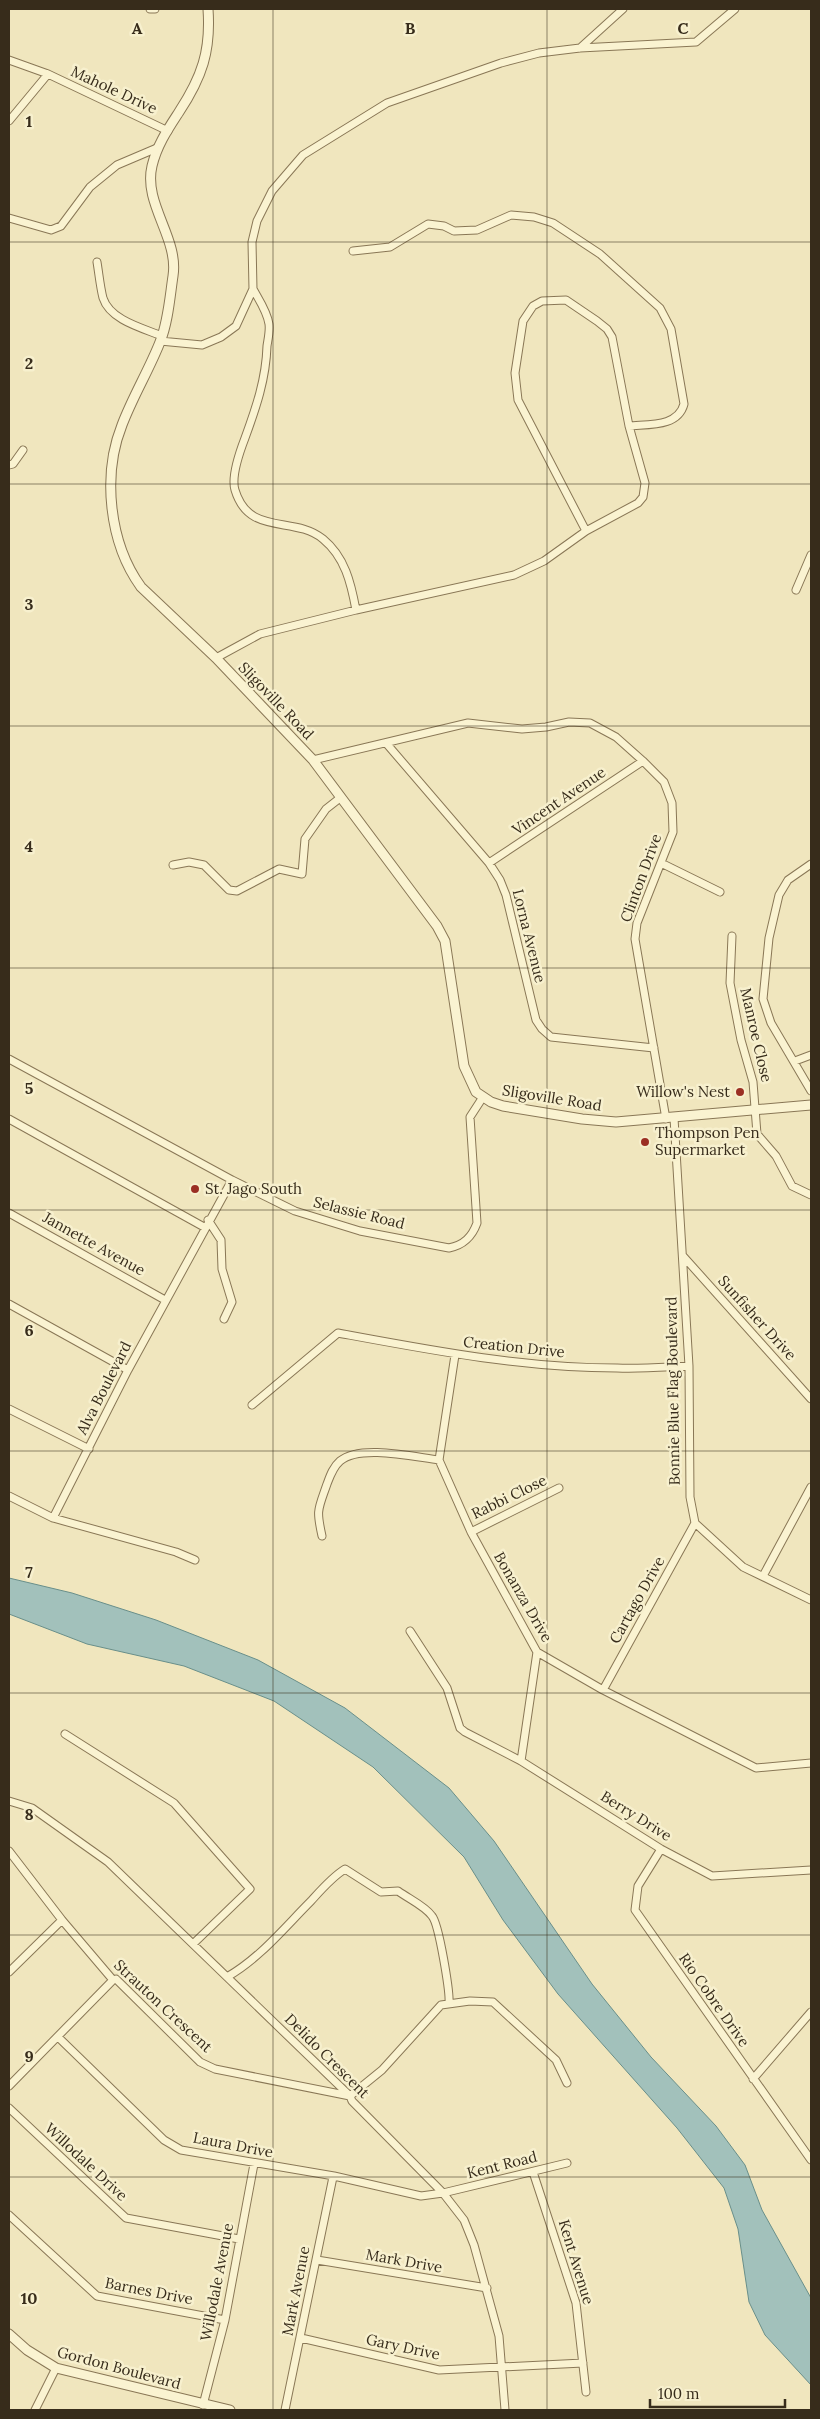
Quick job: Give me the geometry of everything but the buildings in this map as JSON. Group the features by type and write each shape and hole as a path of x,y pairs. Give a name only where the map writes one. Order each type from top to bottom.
{"street":[{"path":"150,9 155,9"},
{"name":"Sligoville Road","path":"208,9 208,44 204,66 193,89 158,148 152,168 151,183 154,198 172,251 174,274 161,338 121,426 110,477 111,505 117,534 134,578 141,587 216,658 314,760 340,798 442,933 464,1066 470,1084 483,1097 503,1106 616,1122 811,1104"},
{"path":"580,48 623,9"},
{"path":"98,262 104,300 113,313 161,338 202,345 222,337 236,326 253,289 252,242 257,221 272,191 303,155 387,103 501,63 539,53 580,48 696,42 735,9"},
{"name":"Mahole Drive","path":"9,60 48,74 168,131"},
{"name":"Mahole Drive","path":"9,121 48,74"},
{"path":"9,218 51,230 61,226 90,187 117,165 158,148"},
{"path":"353,251 370,251 390,247 428,224 444,226 454,231 478,230 512,215 534,217 553,223 607,260 660,308 671,329 684,404 682,413 676,419 668,421 629,426"},
{"path":"253,289 263,306 269,324 266,374 238,456 234,489 249,514 265,522 301,528 322,538 339,556 350,578 356,610"},
{"path":"216,658 260,634 356,610 514,575 544,560 586,531 630,508 643,497 645,482 629,426 612,337 607,329 566,300 542,301 533,306 523,321 515,373 515,390 524,412 586,531"},
{"path":"9,465 18,458 23,450"},
{"path":"796,590 811,555"},
{"name":"Clinton Drive","path":"314,760 468,723 522,728 546,727 568,722 590,723 616,737 664,782 672,803 672,832 662,863 637,923 635,939 654,1048 670,1118"},
{"name":"Lorna Avenue","path":"386,743 489,863 500,880 506,896 536,1020 542,1029 551,1037 654,1048"},
{"name":"Vincent Avenue","path":"489,863 643,761"},
{"path":"173,865 189,862 204,865 229,890 237,891 279,869 302,874 306,839 326,810 340,798"},
{"path":"662,863 720,892"},
{"path":"811,864 788,880 780,895 769,938 763,999 770,1023 795,1061 811,1091"},
{"name":"Manroe Close","path":"732,936 730,983 742,1047 754,1082 757,1134 776,1156 792,1186 811,1195"},
{"path":"795,1061 811,1055"},
{"name":"Selassie Road","path":"9,1059 232,1180 295,1210 327,1222 360,1231 449,1248 468,1238 477,1223 470,1117 483,1097"},
{"name":"Bonnie Blue Flag Boulevard","path":"670,1118 683,1256 689,1366 690,1497 695,1523"},
{"path":"9,1119 206,1224 221,1240 222,1270 232,1302 224,1319"},
{"name":"Alva Boulevard","path":"53,1518 165,1300 232,1180"},
{"name":"Jannette Avenue","path":"9,1213 165,1300"},
{"name":"Sunfisher Drive","path":"683,1256 811,1399"},
{"path":"9,1304 128,1370"},
{"name":"Creation Drive","path":"252,1405 338,1333 455,1355 532,1364 616,1368 689,1366"},
{"path":"322,1536 317,1512 332,1471 340,1461 352,1454 366,1452 439,1460 455,1355"},
{"path":"9,1409 88,1450"},
{"name":"Bonanza Drive","path":"439,1460 471,1532 537,1652 603,1690 756,1768 811,1763"},
{"path":"763,1576 811,1487"},
{"name":"Rabbi Close","path":"471,1532 559,1488"},
{"path":"9,1496 53,1518 176,1552 195,1560"},
{"path":"695,1523 743,1567 811,1600"},
{"name":"Cartago Drive","path":"603,1690 695,1523"},
{"name":"Berry Drive","path":"410,1631 447,1688 460,1728 520,1761 661,1849 712,1876 811,1870"},
{"path":"520,1761 537,1652"},
{"path":"64,1734 174,1803 250,1889 193,1944"},
{"name":"Delido Crescent","path":"9,1801 32,1808 108,1862 350,2096 352,2102 443,2193 464,2220 486,2288 499,2336 500,2367 505,2410"},
{"name":"Rio Cobre Drive","path":"661,1849 638,1886 635,1910 811,2160"},
{"name":"Strauton Crescent","path":"9,1851 62,1920 113,1980 116,1979 200,2062 216,2069 350,2096"},
{"path":"227,1977 244,1967 326,1884 343,1870 348,1870 381,1892 398,1891 432,1916 439,1931 444,1971 450,1993 449,2003"},
{"path":"9,1972 62,1920"},
{"path":"9,2086 113,1980"},
{"path":"350,2096 382,2070 441,2005 449,2003 492,2002 556,2060 567,2083"},
{"path":"753,2079 811,2012"},
{"name":"Laura Drive","path":"58,2037 164,2140 181,2150 333,2177 421,2196 443,2193"},
{"name":"Willodale Drive","path":"9,2108 126,2218 240,2239"},
{"name":"Kent Road","path":"443,2193 567,2163"},
{"name":"Willodale Avenue","path":"203,2405 225,2320 254,2164"},
{"name":"Kent Avenue","path":"533,2172 576,2303 586,2392"},
{"name":"Mark Avenue","path":"285,2410 333,2177"},
{"name":"Barnes Drive","path":"9,2215 97,2296 225,2320"},
{"name":"Mark Drive","path":"316,2260 486,2288"},
{"name":"Gordon Boulevard","path":"9,2334 26,2350 56,2368 230,2410"},
{"name":"Gary Drive","path":"301,2338 439,2370 500,2367"},
{"path":"500,2367 583,2363"},
{"path":"35,2410 56,2368"}],"water":[{"path":"9,1578 72,1593 156,1620 258,1660 345,1708 449,1788 494,1841 592,1984 651,2057 716,2126 745,2165 762,2210 811,2298 811,2385 765,2335 749,2302 738,2229 724,2188 677,2128 558,1994 503,1920 464,1857 373,1767 274,1701 184,1666 87,1644 9,1614"}],"place":[{"name":"Willow's Nest","path":"740,1092"},
{"name":"Thompson Pen Supermarket","path":"645,1142"},
{"name":"St. Jago South","path":"195,1189"}]}
